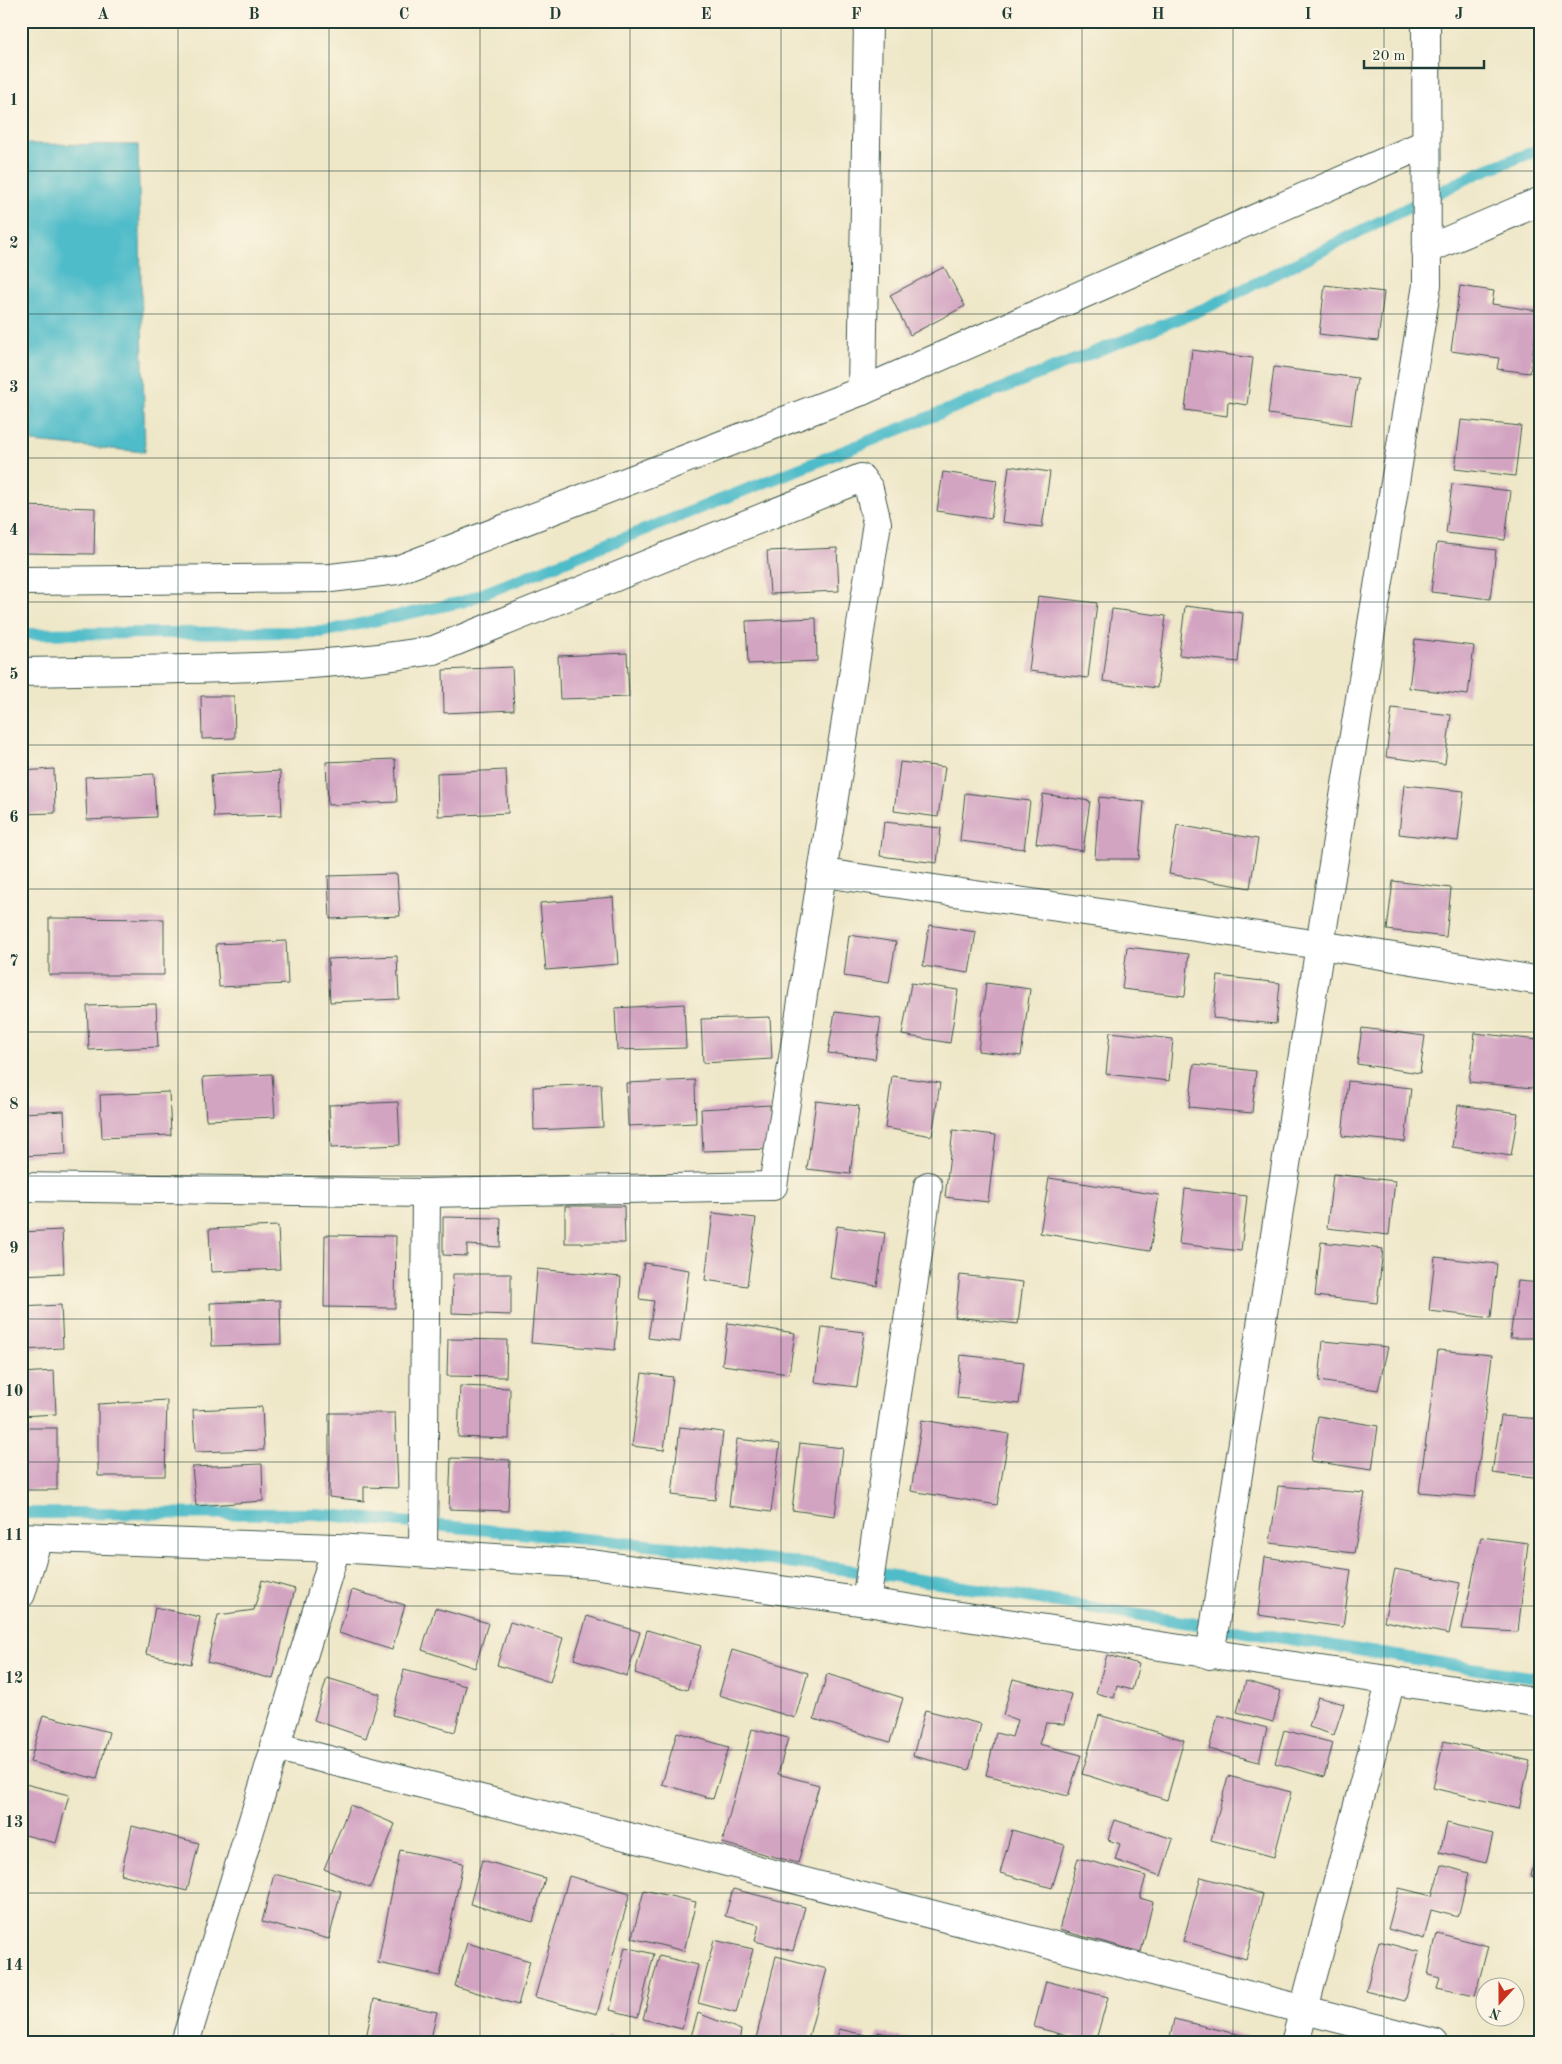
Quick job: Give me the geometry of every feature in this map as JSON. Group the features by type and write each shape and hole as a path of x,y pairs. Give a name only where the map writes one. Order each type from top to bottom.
{"street":[{"path":"862,391 868,21"},
{"path":"1210,1654 1320,945 1427,285 1426,21"},
{"path":"21,581 331,578 397,570 862,391 1425,144"},
{"path":"1426,250 1541,201"},
{"path":"21,672 292,665 378,659 434,650 861,478 869,489 877,523 774,1186 426,1193 21,1187"},
{"path":"824,873 1320,945 1541,981"},
{"path":"866,1602 928,1186"},
{"path":"423,1531 426,1193"},
{"path":"21,1594 30,1537 336,1548 423,1531 592,1564 866,1602 1541,1703"},
{"path":"185,2043 274,1746 336,1548"},
{"path":"1295,2043 1391,1680"},
{"path":"274,1746 1304,2008 1434,2043"}],"water":[{"path":"23,144 138,145 145,452 32,442"}],"building":[{"path":"944,267 965,306 910,335 890,295"},
{"path":"1325,285 1384,292 1378,341 1319,334"},
{"path":"1460,286 1494,291 1492,304 1539,311 1530,373 1497,369 1499,358 1451,351"},
{"path":"1192,350 1253,358 1247,405 1228,402 1227,416 1185,410"},
{"path":"1274,367 1358,378 1351,425 1268,414"},
{"path":"1461,420 1521,426 1515,476 1455,469"},
{"path":"1009,466 1050,472 1042,527 1002,522"},
{"path":"943,472 997,480 991,519 937,511"},
{"path":"1452,484 1511,491 1505,540 1446,533"},
{"path":"21,506 95,508 94,554 21,553"},
{"path":"1437,543 1496,550 1490,599 1431,592"},
{"path":"837,548 839,591 770,594 767,551"},
{"path":"1038,596 1097,603 1088,678 1029,671"},
{"path":"1185,606 1243,613 1238,662 1179,655"},
{"path":"1112,609 1166,616 1157,688 1103,681"},
{"path":"816,618 817,661 748,664 746,621"},
{"path":"1415,639 1474,646 1468,695 1409,688"},
{"path":"627,653 629,697 560,699 558,656"},
{"path":"512,667 514,710 444,713 443,670"},
{"path":"201,696 234,696 235,738 202,739"},
{"path":"1392,708 1451,715 1445,764 1386,757"},
{"path":"395,759 397,802 328,805 326,762"},
{"path":"900,762 945,767 938,817 894,811"},
{"path":"54,769 55,813 21,814 21,771"},
{"path":"506,770 508,813 438,816 437,773"},
{"path":"280,771 282,815 214,817 211,775"},
{"path":"154,774 156,817 87,820 85,777"},
{"path":"1404,785 1464,791 1458,841 1399,834"},
{"path":"965,793 1030,801 1024,849 960,841"},
{"path":"1043,794 1090,801 1083,851 1036,843"},
{"path":"1099,797 1144,802 1139,859 1095,859"},
{"path":"884,822 941,828 937,863 880,856"},
{"path":"1177,825 1258,839 1250,888 1169,874"},
{"path":"397,874 400,916 330,919 328,876"},
{"path":"1393,881 1451,888 1446,937 1387,930"},
{"path":"613,897 618,964 546,970 540,903"},
{"path":"49,918 164,919 164,975 49,975"},
{"path":"929,925 976,932 969,973 923,966"},
{"path":"849,935 896,942 889,983 844,976"},
{"path":"286,941 288,984 219,987 216,944"},
{"path":"1127,947 1189,954 1185,996 1122,989"},
{"path":"397,956 399,999 330,1002 328,959"},
{"path":"1218,976 1280,983 1276,1024 1213,1018"},
{"path":"911,983 958,990 950,1043 902,1035"},
{"path":"986,983 1030,989 1021,1056 978,1051"},
{"path":"156,1004 158,1047 89,1050 87,1006"},
{"path":"684,1004 686,1048 617,1050 615,1008"},
{"path":"835,1012 881,1018 875,1059 828,1053"},
{"path":"770,1017 772,1059 703,1063 701,1019"},
{"path":"1362,1028 1425,1036 1420,1073 1357,1064"},
{"path":"1110,1032 1173,1039 1169,1081 1106,1074"},
{"path":"1475,1033 1538,1040 1533,1088 1469,1082"},
{"path":"1194,1064 1256,1071 1252,1113 1189,1107"},
{"path":"272,1074 275,1117 206,1120 203,1077"},
{"path":"892,1076 940,1083 932,1136 885,1128"},
{"path":"695,1080 696,1123 628,1126 626,1083"},
{"path":"1348,1081 1411,1088 1405,1142 1342,1136"},
{"path":"601,1084 603,1127 534,1130 533,1087"},
{"path":"169,1092 171,1135 102,1138 100,1095"},
{"path":"816,1101 859,1106 850,1174 807,1169"},
{"path":"398,1102 400,1145 331,1148 329,1105"},
{"path":"770,1105 772,1149 703,1151 701,1109"},
{"path":"1458,1105 1518,1113 1511,1156 1452,1147"},
{"path":"64,1111 66,1154 21,1156 21,1113"},
{"path":"953,1130 996,1135 988,1202 945,1197"},
{"path":"1333,1174 1395,1181 1389,1235 1327,1228"},
{"path":"1049,1178 1159,1195 1150,1251 1040,1233"},
{"path":"1185,1189 1247,1196 1241,1251 1179,1244"},
{"path":"565,1206 624,1206 625,1243 565,1243"},
{"path":"713,1213 756,1218 747,1286 705,1280"},
{"path":"443,1217 501,1218 500,1247 467,1245 467,1256 443,1255"},
{"path":"278,1226 280,1269 211,1272 209,1229"},
{"path":"837,1226 885,1233 877,1286 830,1278"},
{"path":"62,1230 64,1273 21,1275 21,1232"},
{"path":"325,1235 396,1236 395,1308 324,1307"},
{"path":"1321,1242 1383,1249 1377,1303 1315,1296"},
{"path":"1435,1257 1497,1264 1491,1318 1429,1311"},
{"path":"644,1263 689,1270 680,1342 648,1338 654,1301 639,1299"},
{"path":"537,1269 621,1277 615,1350 531,1343"},
{"path":"453,1274 511,1274 511,1315 452,1313"},
{"path":"960,1275 1023,1282 1018,1324 955,1317"},
{"path":"1518,1281 1541,1283 1541,1338 1510,1338"},
{"path":"280,1300 281,1344 212,1346 210,1303"},
{"path":"61,1305 63,1348 21,1350 21,1307"},
{"path":"728,1323 795,1333 789,1374 722,1365"},
{"path":"822,1327 864,1332 857,1387 815,1382"},
{"path":"448,1339 507,1340 506,1377 447,1376"},
{"path":"1323,1341 1388,1347 1378,1390 1319,1381"},
{"path":"1438,1350 1492,1355 1475,1497 1419,1492"},
{"path":"961,1355 1024,1362 1019,1404 957,1398"},
{"path":"54,1371 56,1414 21,1416 21,1373"},
{"path":"642,1373 673,1377 664,1450 632,1446"},
{"path":"460,1386 510,1388 509,1439 458,1437"},
{"path":"167,1400 165,1476 98,1476 98,1404"},
{"path":"262,1407 264,1450 195,1452 193,1410"},
{"path":"329,1413 395,1413 398,1488 364,1487 364,1501 329,1497"},
{"path":"1318,1416 1378,1426 1372,1470 1311,1461"},
{"path":"1501,1416 1541,1419 1541,1479 1492,1473"},
{"path":"922,1420 1009,1434 997,1505 911,1491"},
{"path":"680,1427 723,1432 715,1500 672,1495"},
{"path":"21,1428 57,1428 57,1490 21,1490"},
{"path":"737,1439 780,1444 771,1512 729,1506"},
{"path":"800,1443 843,1448 835,1516 792,1510"},
{"path":"451,1458 510,1460 508,1511 449,1509"},
{"path":"262,1464 263,1501 196,1506 192,1467"},
{"path":"1278,1486 1365,1493 1354,1553 1270,1543"},
{"path":"1481,1537 1528,1543 1518,1632 1462,1629"},
{"path":"1265,1557 1351,1570 1343,1627 1258,1615"},
{"path":"1395,1569 1460,1583 1449,1634 1384,1621"},
{"path":"262,1580 295,1589 273,1679 207,1662 218,1615 254,1610"},
{"path":"352,1590 405,1605 392,1650 339,1633"},
{"path":"155,1607 200,1617 191,1664 146,1654"},
{"path":"435,1608 488,1623 475,1668 422,1650"},
{"path":"587,1616 640,1632 627,1676 574,1659"},
{"path":"510,1622 563,1638 550,1682 497,1665"},
{"path":"647,1630 701,1646 687,1690 635,1673"},
{"path":"732,1650 808,1673 795,1718 719,1695"},
{"path":"1107,1655 1139,1664 1132,1690 1117,1686 1114,1698 1096,1693"},
{"path":"404,1670 466,1686 455,1732 392,1715"},
{"path":"827,1674 903,1698 890,1742 814,1719"},
{"path":"327,1678 380,1694 366,1738 314,1720"},
{"path":"1013,1679 1071,1694 1064,1724 1046,1723 1039,1744 1081,1755 1068,1796 986,1775 996,1733 1012,1737 1017,1720 1003,1715"},
{"path":"1246,1681 1281,1691 1273,1722 1237,1712"},
{"path":"1318,1697 1344,1704 1334,1735 1309,1727"},
{"path":"925,1710 981,1724 969,1770 913,1756"},
{"path":"43,1715 109,1732 97,1779 30,1762"},
{"path":"1099,1715 1184,1740 1167,1800 1082,1774"},
{"path":"1218,1715 1267,1728 1259,1762 1209,1749"},
{"path":"752,1729 788,1738 778,1774 819,1785 798,1863 722,1843"},
{"path":"1284,1730 1333,1743 1324,1777 1275,1763"},
{"path":"677,1732 729,1747 713,1799 662,1784"},
{"path":"1444,1741 1530,1761 1519,1809 1433,1788"},
{"path":"1228,1776 1291,1792 1274,1857 1211,1840"},
{"path":"21,1783 69,1795 56,1843 21,1834"},
{"path":"350,1805 395,1824 370,1888 324,1869"},
{"path":"1115,1820 1173,1839 1161,1876 1115,1860 1120,1844 1108,1840"},
{"path":"1447,1823 1493,1834 1486,1863 1440,1852"},
{"path":"132,1826 199,1843 187,1891 121,1874"},
{"path":"1012,1830 1065,1845 1052,1888 1000,1873"},
{"path":"1541,1838 1541,1878 1531,1876"},
{"path":"400,1850 463,1863 440,1976 378,1963"},
{"path":"1078,1858 1146,1876 1140,1898 1153,1902 1141,1952 1059,1930"},
{"path":"482,1860 545,1878 533,1922 470,1904"},
{"path":"1441,1865 1469,1873 1458,1917 1431,1910 1424,1939 1388,1929 1399,1888 1432,1896"},
{"path":"274,1874 341,1891 329,1939 262,1922"},
{"path":"569,1876 630,1893 597,2014 535,1997"},
{"path":"1201,1877 1263,1894 1246,1959 1183,1941"},
{"path":"733,1889 805,1907 793,1951 755,1941 759,1925 725,1916"},
{"path":"644,1890 696,1902 684,1951 632,1938"},
{"path":"1437,1933 1488,1946 1480,1976 1474,1976 1474,1996 1437,1988 1440,1978 1428,1975"},
{"path":"714,1940 753,1949 736,2013 698,2003"},
{"path":"1379,1941 1419,1952 1405,2001 1366,1991"},
{"path":"467,1943 530,1961 518,2005 455,1986"},
{"path":"625,1947 654,1954 638,2017 610,2010"},
{"path":"659,1956 698,1965 682,2029 643,2019"},
{"path":"776,1956 827,1969 807,2043 755,2043"},
{"path":"1046,1981 1108,1997 1095,2043 1034,2027"},
{"path":"374,1999 437,2012 430,2043 365,2043"},
{"path":"698,2013 741,2030 739,2043 689,2043"},
{"path":"1174,2019 1254,2038 1253,2043 1169,2043"},
{"path":"839,2029 865,2035 864,2043 836,2043"},
{"path":"878,2032 921,2042 875,2043"},
{"path":"608,2035 635,2042 635,2043 606,2043"}],"waterway":[{"path":"21,634 322,632 462,602 1206,308 1478,173 1541,149"},
{"path":"21,1513 316,1514 680,1548 888,1575 1541,1679"}]}
